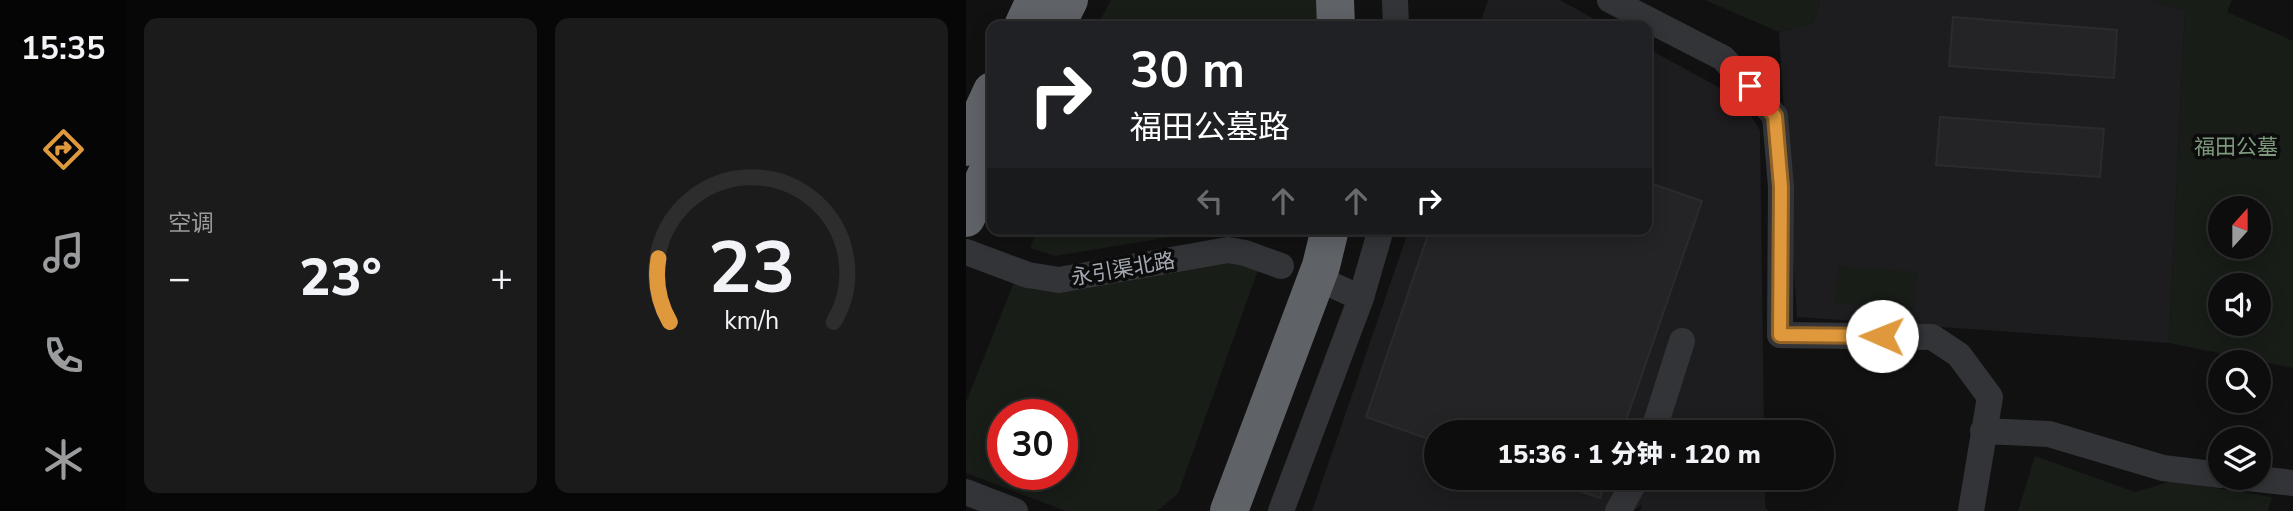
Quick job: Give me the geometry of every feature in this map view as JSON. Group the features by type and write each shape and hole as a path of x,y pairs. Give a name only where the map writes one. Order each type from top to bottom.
{"highway":[{"path":"1025,21 1035,0"},
{"path":"1058,21 1069,0"},
{"path":"1335,0 1336,21"},
{"path":"966,146 987,102"},
{"path":"966,218 987,173"},
{"path":"966,218 987,193"},
{"path":"1208,511 1290,289 1304,235"},
{"path":"1228,511 1321,266 1329,235"}],"street":[{"path":"1395,0 1396,21"},
{"path":"1611,0 1652,21"},
{"path":"1652,21 1723,58 1775,116 1781,187 1780,335 1932,337 1959,355 1990,397 1972,511"},
{"path":"1281,511 1361,298 1379,235"},
{"name":"永引渠北路","path":"966,252 1028,275 1059,280 1228,250 1281,266"},
{"path":"1330,284 1361,298"},
{"path":"1657,420 1682,341"},
{"path":"1983,431 2049,434 2163,468 2208,473"},
{"path":"2271,481 2293,483"},
{"path":"1618,511 1630,490"},
{"path":"966,492 1015,511"}],"shaded area":[{"path":"1488,0 1560,0 1598,21 1481,21"},
{"path":"1820,0 2149,0 2185,11 2169,343 1797,317 1779,32 1813,23"},
{"path":"1652,51 1740,99 1760,130 1764,420 1424,420 1424,490 1765,490 1765,506 1768,511 1640,511 1642,504 1634,511 1312,511 1407,235 1652,235"}],"green space":[{"path":"1111,0 1323,0 1324,21 1100,21"},
{"path":"1705,0 1820,0 1813,23 1779,32"},
{"name":"福田公墓","path":"2149,0 2232,0 2227,12 2293,41 2293,368 2271,364 2271,350 2208,351 2169,343 2185,11"},
{"path":"1035,235 1182,235 1055,256 1030,248"},
{"path":"1226,260 1258,270 1178,494 1157,511 1066,511 1011,490 1078,490 1078,399 987,399 987,481 966,473 966,402 1014,282"},
{"path":"1838,266 1917,272 1914,310 1835,303"},
{"path":"2035,456 2135,492 2172,481 2208,487 2208,490 2228,490 2272,497 2268,511 2018,511"}],"building":[{"path":"1953,17 2117,30 2114,78 1949,66"},
{"path":"1940,117 2104,129 2100,177 1936,165"},
{"path":"1652,184 1702,201 1626,420 1424,420 1424,437 1366,417 1428,235 1652,235"},
{"path":"1577,490 1603,490 1600,498"}],"route":[{"path":"1750,86 1775,116 1781,187 1780,335 1882,336"}]}
